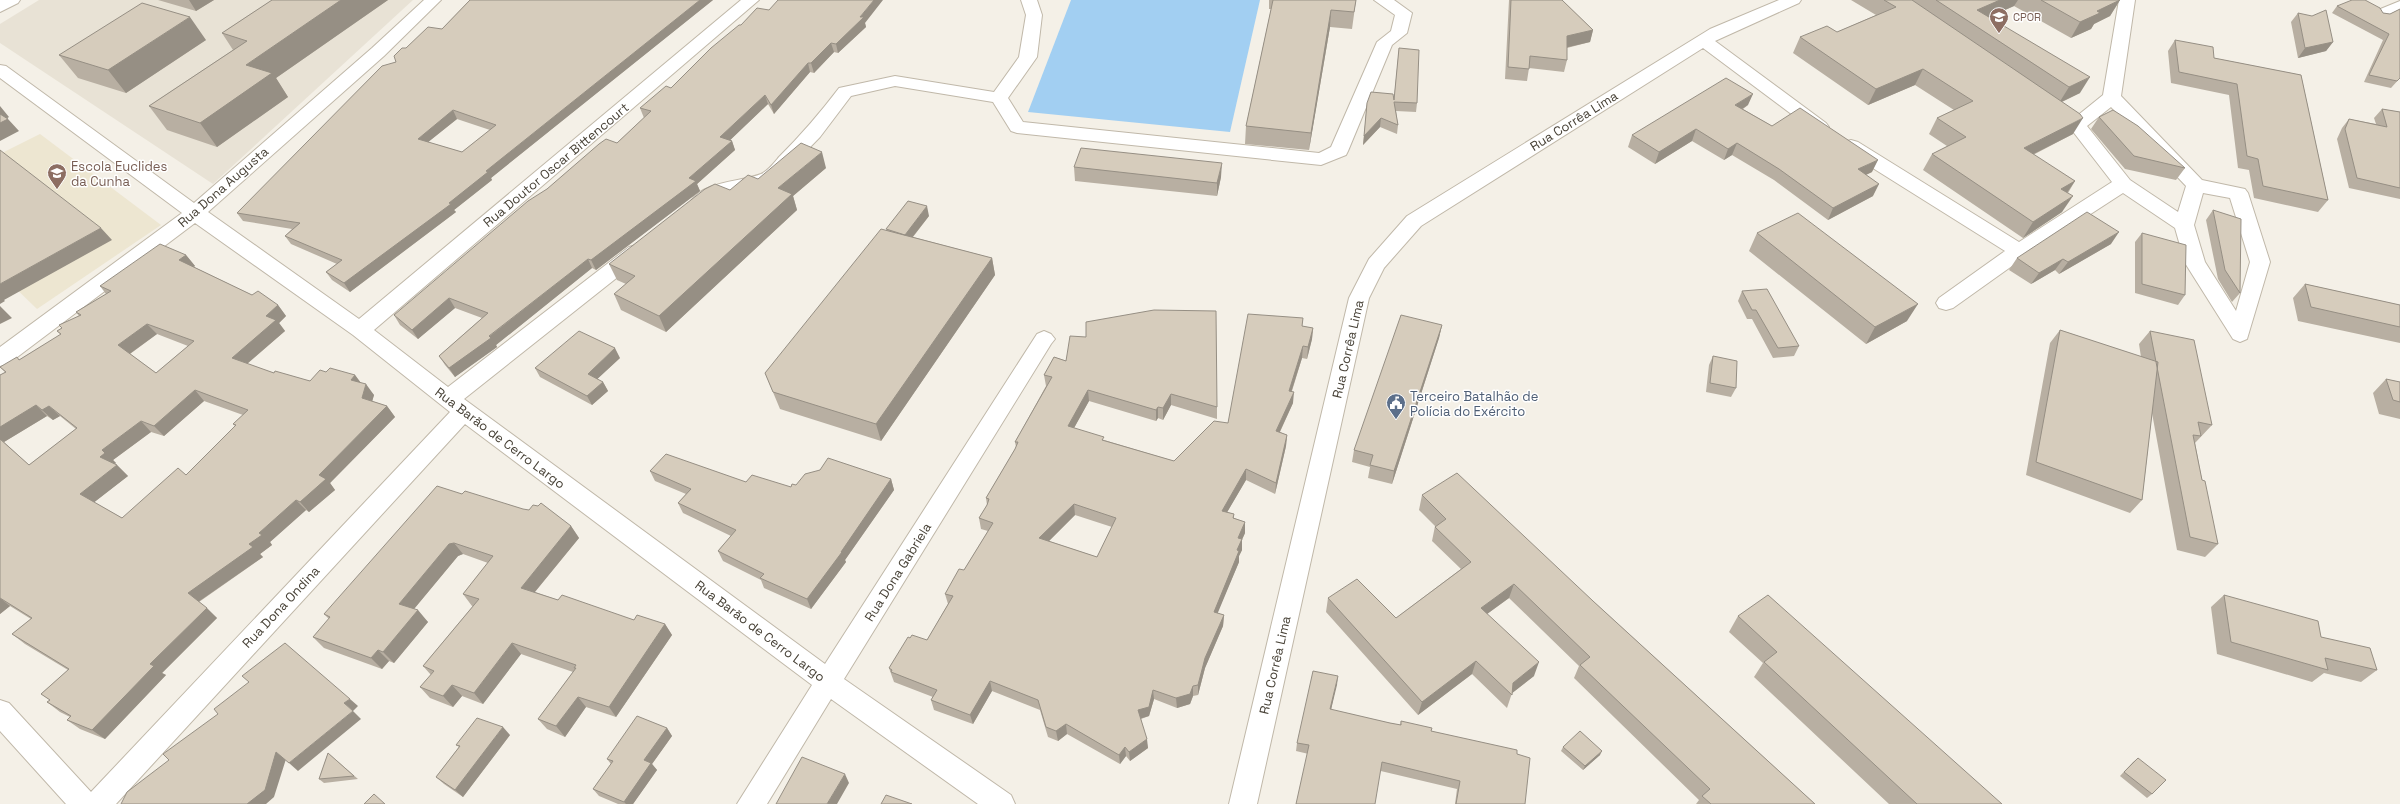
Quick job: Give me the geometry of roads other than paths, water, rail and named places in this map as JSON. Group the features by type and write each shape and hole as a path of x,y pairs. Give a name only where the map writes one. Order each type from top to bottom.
{"street":[{"path":"0,7 12,0"},
{"name":"Rua Dona Augusta","path":"0,358 195,213 372,57 433,0"},
{"name":"Rua Doutor Oscar Bittencourt","path":"360,330 751,0"},
{"path":"999,98 1028,57 1034,15 1029,0"},
{"path":"684,214 703,199 717,192 753,184 770,177 814,133 845,92 895,81 999,98 1017,126 1321,159 1339,151 1385,42 1399,33 1404,13 1382,0"},
{"path":"2077,125 2112,97 2127,0"},
{"name":"Rua Corrêa Lima","path":"1243,804 1359,298 1376,264 1414,221 1759,7 1785,1"},
{"path":"2384,14 2400,6"},
{"path":"1704,41 1808,119 2019,252"},
{"name":"Rua Barão de Cerro Largo","path":"0,70 195,213 360,330 456,405 828,682 1001,804"},
{"path":"2112,97 2196,185 2238,193 2260,262 2240,334 2195,264 2184,225 2196,185"},
{"path":"2039,99 2077,125 2124,184 2184,225"},
{"path":"1946,303 2019,252 2124,184"},
{"name":"Rua Dona Ondina","path":"98,804 456,405 653,238"},
{"name":"Rua Dona Gabriela","path":"751,804 1044,339"},
{"path":"0,712 84,804"}],"water":[{"path":"1071,0 1260,0 1230,132 1028,112"}],"place":[{"name":"CPOR","path":"1999,34"},
{"name":"Escola Euclides da Cunha","path":"57,190"},
{"name":"Terceiro Batalhão de Polícia do Exército","path":"1396,420"}]}
